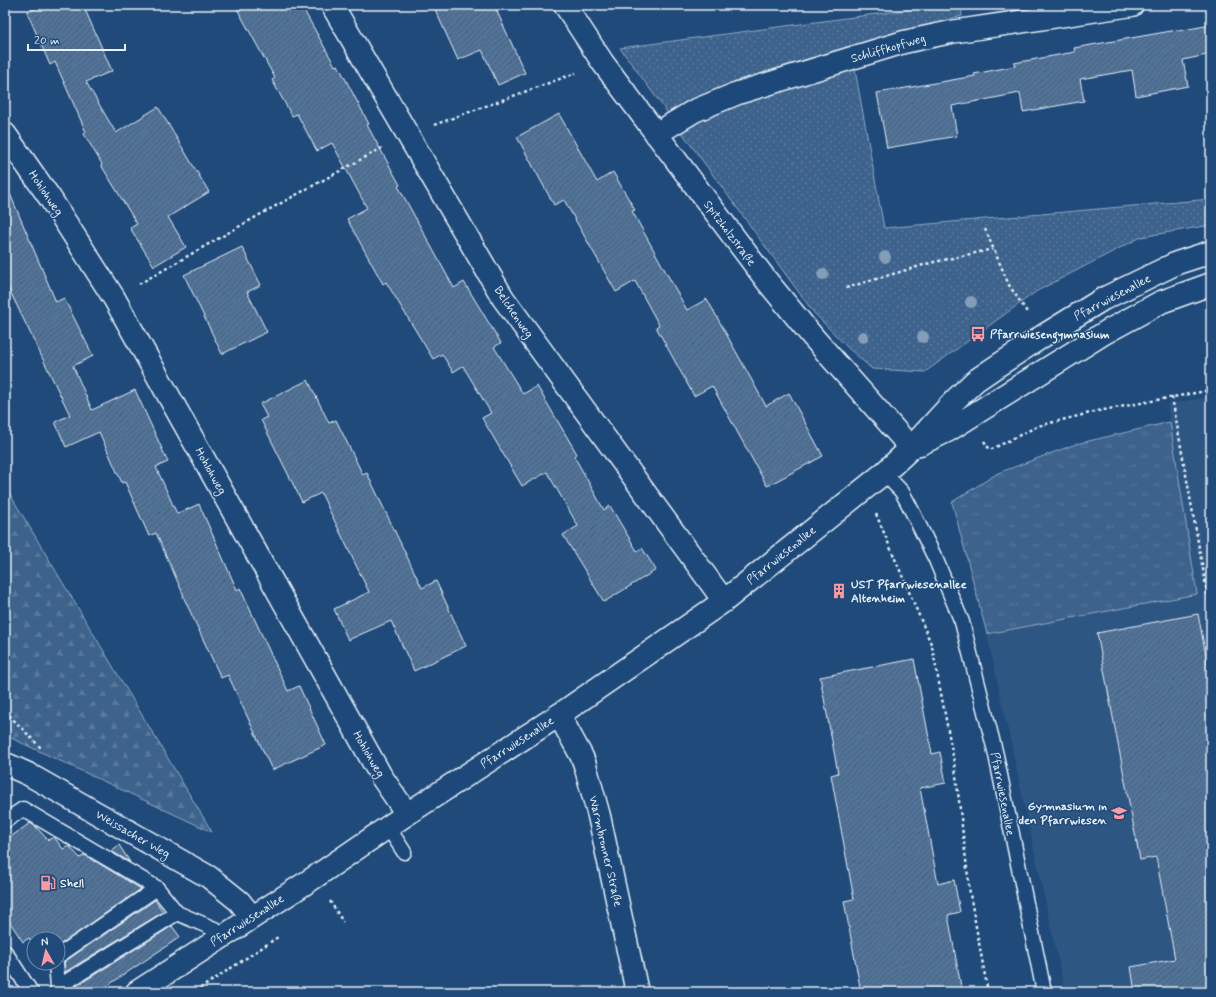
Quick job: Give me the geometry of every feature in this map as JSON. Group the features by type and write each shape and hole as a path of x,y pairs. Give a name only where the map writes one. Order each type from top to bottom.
{"street":[{"name":"Belchenweg","path":"332,5 503,298 724,601"},
{"name":"Spitzholzstraße","path":"565,5 603,63 767,281 814,337 912,448"},
{"name":"Schliffkopfweg","path":"656,134 694,111 738,93 904,42 951,32 1132,5"},
{"name":"Hohlohweg","path":"5,134 50,198 114,298 381,776 407,814"},
{"name":"Pfarrwiesenallee","path":"137,992 315,877 407,814 559,715 724,601 884,473 912,448 956,399 975,381 1043,336 1103,299 1177,263 1211,252"},
{"name":"Pfarrwiesenallee","path":"912,448 949,430 1106,332 1162,302 1211,284"},
{"name":"Warmbronner Straße","path":"559,715 585,765 599,816 637,992"},
{"name":"Weissacher Weg","path":"5,765 28,774 209,878 239,901 252,917"}],"lane":[{"name":"Pfarrwiesenallee","path":"884,473 902,492 909,505 936,560 962,622 996,755 1044,992"},
{"path":"5,821 23,809 157,888 176,913 226,934"},
{"path":"388,827 404,852"},
{"path":"66,951 157,888"},
{"path":"57,971 58,990 176,913"},
{"path":"5,952 31,992"}],"path":[{"path":"114,298 261,214 407,135 603,63"},
{"path":"985,229 1009,285 1043,336"},
{"path":"846,288 930,263 993,248"},
{"path":"990,450 1038,426 1098,411 1211,390"},
{"path":"1172,397 1211,614"},
{"path":"876,514 932,646 955,767 970,894 988,992"},
{"path":"330,902 343,922"},
{"path":"195,992 279,936"},
{"path":"202,987 205,992"}],"shaded area":[{"name":"Gymnasium in den Pfarrwiesen","path":"1211,397 1211,992 1065,992 987,634 1197,594 1167,404"}],"green space":[{"path":"944,5 961,5 962,16 884,36 851,48 884,228 1211,199 1211,225 1141,237 1037,291 925,372 872,369 847,347 814,313 620,48"},
{"path":"1170,422 1197,594 987,634 952,502 998,473 1076,444"},
{"path":"5,486 212,832 9,737 5,739"}],"building":[{"path":"44,5 83,5 112,71 86,82 116,133 158,107 209,192 168,217 186,247 154,266 130,228 137,224 84,134 86,132 55,62 50,65 27,12"},
{"path":"235,5 301,5 335,66 338,65 369,124 367,125 400,185 398,186 454,288 464,282 501,343 494,347 523,394 537,386 577,454 574,456 604,510 610,506 637,551 642,548 656,570 604,602 563,535 578,526 547,472 522,486 482,418 491,413 463,366 453,372 442,354 433,359 386,282 383,284 347,219 367,208 332,143 317,151 297,114 292,116 272,80 275,78"},
{"path":"433,5 494,5 525,73 498,85 482,50 458,60"},
{"path":"1211,25 1211,54 1183,60 1188,86 1136,96 1132,70 1080,79 1084,101 1023,112 1020,93 952,106 957,136 887,148 877,93 975,76 974,74 1015,66 1014,63 1075,52 1074,48"},
{"path":"559,114 597,182 613,172 635,210 632,211 687,310 707,299 766,406 789,393 823,456 767,486 712,386 694,396 656,327 659,325 635,281 616,292 564,200 554,205 517,137"},
{"path":"5,182 56,302 64,298 93,356 73,366 92,410 135,390 168,462 156,467 177,514 199,504 237,590 240,588 288,691 299,686 326,745 272,770 228,675 221,678 156,533 149,536 125,482 122,483 99,432 66,447 55,422 70,415 5,281"},
{"path":"242,247 261,285 247,292 267,332 222,354 184,275"},
{"path":"308,380 329,423 336,420 363,475 367,473 422,588 436,581 466,646 414,671 391,621 348,640 334,609 369,592 321,493 302,502 261,420 267,417 260,404"},
{"path":"1198,614 1211,682 1211,992 1135,992 1131,967 1175,959 1156,857 1140,860 1097,633"},
{"path":"914,659 932,754 940,752 946,783 920,788 938,884 954,880 960,912 948,915 962,992 861,992 844,901 854,899 831,775 838,773 820,677"},
{"name":"Shell","path":"30,823 36,827 48,840 54,837 63,849 69,846 80,858 85,855 94,862 95,861 141,889 66,941 66,931 26,931 26,940 23,942 5,915 5,841"},
{"path":"119,845 130,862 111,851"},
{"path":"155,900 163,912 65,972 66,961"},
{"path":"172,926 180,937 98,992 67,992"}],"place":[{"name":"Pfarrwiesengymnasium","path":"978,334"},
{"name":"UST Pfarrwiesenallee Altenheim","path":"839,591"},
{"name":"Gymnasium in den Pfarrwiesen","path":"1119,813"},
{"name":"Shell","path":"48,883"}]}
